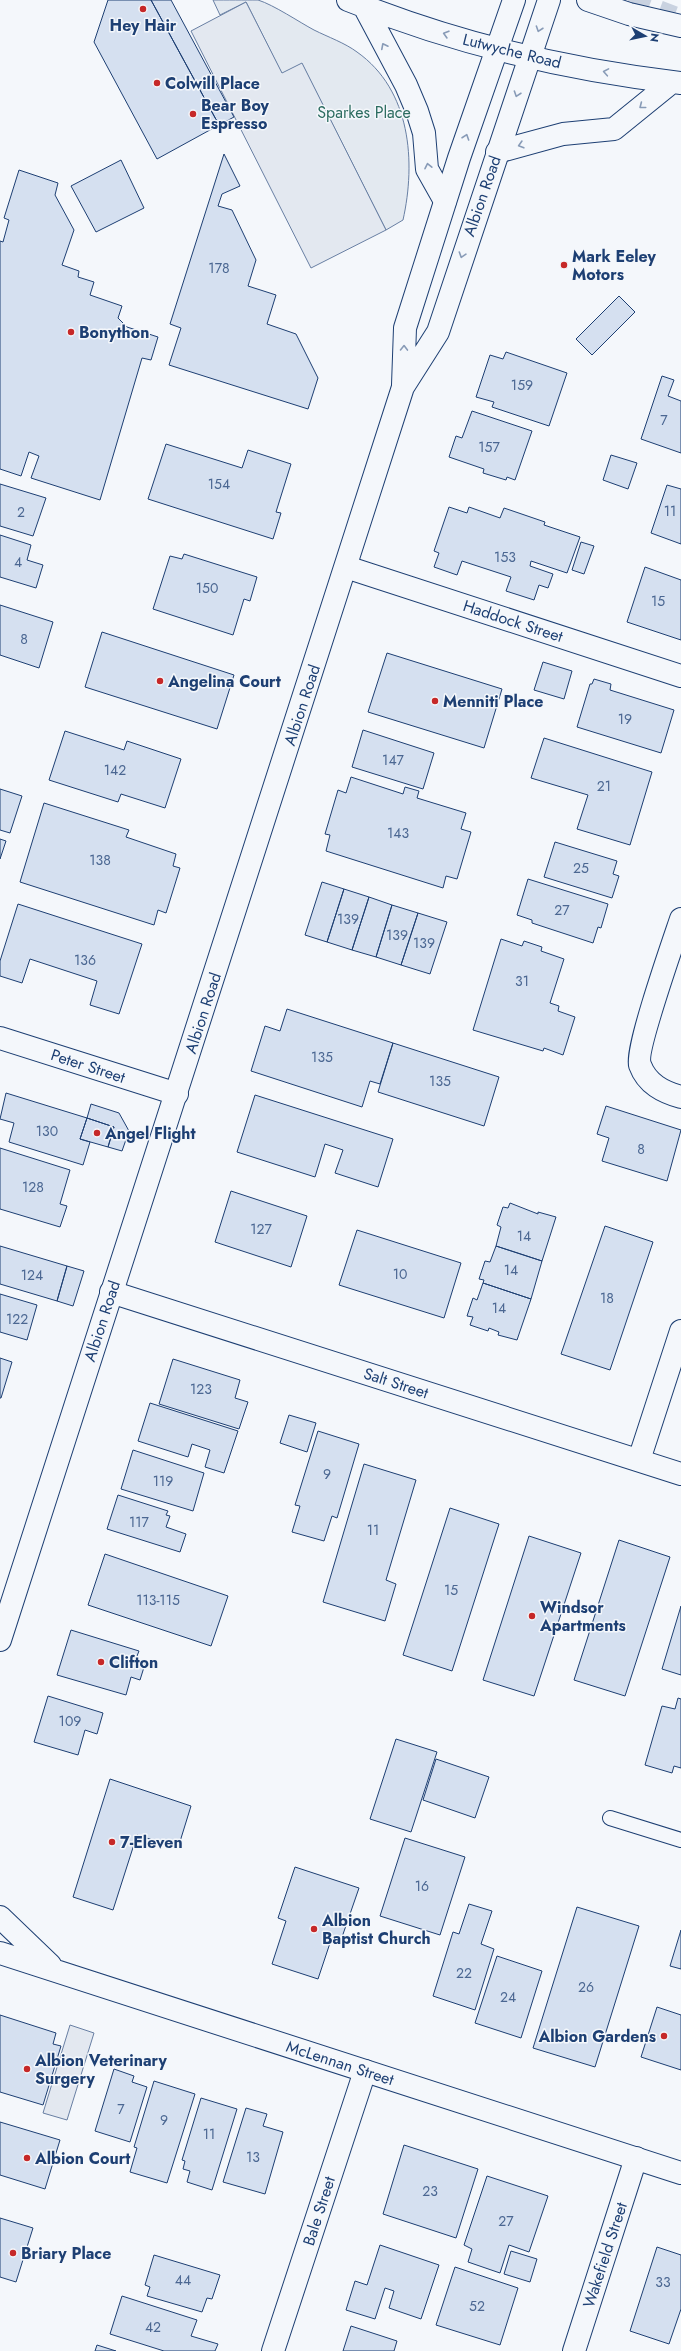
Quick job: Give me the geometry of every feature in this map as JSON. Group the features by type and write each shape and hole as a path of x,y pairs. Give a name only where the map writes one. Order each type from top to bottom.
{"main road":[{"name":"Albion Road","path":"404,387 405,328 445,201 514,0"},
{"name":"Albion Road","path":"0,1640 404,387 438,332 549,0"},
{"path":"588,0 629,14 681,26"},
{"name":"Lutwyche Road","path":"356,3 399,20 529,57 677,83"},
{"path":"356,3 406,84 424,133 427,169 445,201"},
{"path":"497,152 563,134 614,129 677,83"},
{"name":"Haddock Street","path":"346,567 681,676"},
{"path":"681,919 646,1028 639,1063 648,1080 664,1092 681,1096"},
{"name":"Peter Street","path":"0,1038 177,1094"},
{"name":"Salt Street","path":"111,1292 681,1474"},
{"path":"639,1460 681,1331"},
{"path":"0,1917 17,1936 56,1970"},
{"name":"McLennan Street","path":"0,1953 681,2173"},
{"name":"Bale Street","path":"273,2351 365,2071"},
{"name":"Wakefield Street","path":"574,2351 636,2158"}],"lane":[{"path":"610,1818 681,1840"}],"green space":[{"name":"Sparkes Place","path":"213,0 258,0 264,2 314,30 342,43 357,52 375,68 389,86 399,107 405,128 409,175 403,220 386,230 302,64 282,74 246,2 220,15"}],"shaded area":[{"name":"Sparkes Place","path":"246,2 282,73 302,63 386,230 311,268 191,31"},
{"path":"70,2025 94,2033 67,2120 43,2113"}],"building":[{"name":"Colwill Place","path":"108,0 151,0 219,125 157,159 94,42"},
{"path":"151,0 171,0 234,117 219,125"},
{"path":"224,154 240,186 222,194 218,206 232,210 256,260 248,286 276,295 267,324 296,334 318,378 308,409 169,365 181,328 170,324"},
{"path":"121,160 144,208 96,232 71,186"},
{"name":"Bonython","path":"19,170 58,183 55,195 74,230 62,265 79,271 78,277 94,282 90,295 122,306 118,318 127,327 158,337 151,360 142,358 100,500 31,478 39,456 29,452 21,476 0,469 0,241 3,242 9,220 4,218"},
{"path":"619,296 635,312 592,355 576,339"},
{"path":"506,352 567,373 549,426 492,407 494,402 476,397 490,355 503,359"},
{"path":"662,376 674,380 668,396 681,401 681,453 641,439"},
{"path":"472,411 532,431 515,480 507,477 506,480 483,473 484,469 449,457 456,436 462,438"},
{"path":"166,444 242,468 248,450 291,464 276,512 281,513 273,539 148,499"},
{"path":"611,455 637,463 628,489 603,480"},
{"path":"0,484 46,498 33,536 0,526"},
{"path":"667,485 681,489 681,544 651,533"},
{"path":"449,507 467,513 469,507 500,518 504,508 545,522 544,525 580,537 567,573 531,561 530,566 553,574 548,588 539,585 534,600 506,591 511,577 462,561 457,575 434,567 439,553 434,551"},
{"path":"0,535 31,545 27,560 43,565 36,588 0,577"},
{"path":"581,542 594,546 584,574 572,570"},
{"path":"184,554 257,577 250,601 244,599 233,635 153,609 170,556 182,559"},
{"path":"645,567 681,580 681,640 627,622"},
{"path":"0,605 53,622 39,668 0,655"},
{"name":"Angelina Court","path":"102,632 234,675 217,729 85,687"},
{"name":"Menniti Place","path":"387,653 502,689 484,748 368,712"},
{"path":"543,662 572,671 564,699 534,690"},
{"path":"594,679 611,684 610,690 674,710 661,753 577,727 590,684 592,684"},
{"path":"363,730 434,753 423,789 352,767"},
{"path":"65,731 124,750 127,741 181,759 165,808 121,794 118,802 49,780"},
{"path":"544,738 652,772 630,845 577,829 588,795 531,778"},
{"path":"351,777 403,794 405,787 419,791 417,798 466,813 461,829 471,832 457,879 446,876 443,888 326,851 330,835 325,834 338,790 346,793"},
{"path":"0,789 22,796 10,833 0,830"},
{"path":"44,803 129,830 126,837 176,854 173,866 180,868 166,913 158,910 154,925 20,882"},
{"path":"0,839 6,841 0,859"},
{"path":"555,842 617,861 613,874 619,876 612,898 544,877"},
{"path":"528,879 608,904 601,928 598,927 593,943 532,923 532,920 517,915"},
{"path":"322,882 344,889 327,942 305,935"},
{"path":"344,889 369,897 352,950 327,942"},
{"path":"369,897 392,905 376,957 352,950"},
{"path":"18,904 142,944 119,1014 90,1005 97,981 30,959 22,983 0,976 0,961"},
{"path":"392,905 418,913 401,965 376,957"},
{"path":"418,913 447,922 430,974 401,965"},
{"path":"501,939 522,946 524,941 542,947 541,951 564,959 550,1003 559,1006 558,1011 575,1017 563,1055 544,1048 543,1051 473,1030"},
{"path":"287,1009 393,1043 380,1084 370,1081 362,1107 251,1071 265,1026 280,1031"},
{"path":"393,1043 499,1077 484,1126 378,1092"},
{"path":"6,1093 87,1118 80,1139 90,1142 83,1165 9,1142 14,1123 0,1119"},
{"path":"255,1095 393,1139 378,1187 335,1173 343,1150 325,1144 315,1177 237,1152"},
{"path":"91,1104 119,1113 129,1131 122,1151 108,1147 114,1127 87,1118"},
{"path":"606,1106 681,1130 667,1181 602,1161 609,1138 597,1134"},
{"name":"Angel Flight","path":"87,1118 114,1127 108,1147 80,1139"},
{"path":"0,1148 70,1170 60,1204 67,1206 60,1227 0,1209"},
{"path":"231,1191 307,1216 291,1267 215,1242"},
{"path":"510,1203 538,1214 538,1212 556,1217 542,1261 496,1246 501,1227 497,1225 503,1207 508,1208"},
{"path":"605,1226 653,1242 610,1370 561,1354"},
{"path":"357,1230 461,1263 444,1318 339,1285"},
{"path":"0,1246 67,1266 57,1301 0,1284"},
{"path":"496,1246 542,1261 531,1299 483,1283 484,1280 479,1279 485,1261 490,1262"},
{"path":"67,1266 84,1271 73,1306 57,1301"},
{"path":"483,1283 531,1299 517,1340 498,1335 499,1332 489,1328 488,1331 470,1325 473,1317 467,1316 473,1298 477,1300"},
{"path":"0,1294 37,1305 27,1340 0,1332"},
{"path":"0,1358 12,1362 1,1398 0,1398"},
{"path":"173,1359 240,1380 235,1398 248,1402 239,1429 159,1404"},
{"path":"150,1403 238,1431 224,1473 205,1467 210,1450 192,1444 188,1457 138,1441"},
{"path":"289,1415 316,1423 307,1452 280,1443"},
{"path":"318,1431 359,1444 337,1518 332,1516 324,1541 292,1532 300,1506 295,1505"},
{"path":"133,1450 204,1473 193,1511 121,1489"},
{"path":"364,1464 416,1480 386,1580 396,1584 385,1621 323,1602"},
{"path":"118,1495 168,1511 166,1515 170,1516 166,1527 186,1534 180,1552 107,1529"},
{"path":"450,1508 499,1524 452,1671 403,1655"},
{"name":"Windsor Apartments","path":"529,1536 581,1553 534,1696 483,1680"},
{"path":"619,1540 670,1557 625,1696 574,1680"},
{"path":"105,1554 228,1596 211,1646 88,1605"},
{"path":"681,1606 681,1675 662,1669"},
{"name":"Clifton","path":"71,1630 139,1651 135,1661 145,1664 140,1680 131,1677 126,1695 57,1675"},
{"path":"48,1696 103,1713 97,1734 85,1730 78,1755 34,1742"},
{"path":"678,1698 681,1699 681,1768 674,1766 672,1773 645,1765 662,1706 675,1709"},
{"path":"396,1739 437,1752 411,1832 370,1819"},
{"path":"436,1759 489,1777 475,1818 423,1800"},
{"name":"7-Eleven","path":"110,1779 191,1806 178,1848 137,1835 113,1910 73,1897"},
{"path":"405,1838 465,1857 440,1935 380,1916"},
{"name":"Albion Baptist Church","path":"295,1867 359,1888 341,1940 332,1937 318,1979 272,1964 286,1921 278,1918"},
{"path":"469,1904 492,1911 481,1944 494,1949 475,2010 433,1996 453,1932 459,1934"},
{"path":"577,1907 639,1926 595,2067 533,2048"},
{"path":"681,1930 681,1969 670,1966"},
{"path":"497,1956 542,1971 521,2038 475,2023"},
{"name":"Albion Gardens","path":"657,2007 681,2015 681,2070 641,2057"},
{"name":"Albion Veterinary Surgery","path":"0,2015 56,2033 53,2044 61,2046 43,2105 0,2092"},
{"path":"114,2069 134,2076 132,2082 147,2087 130,2142 95,2131"},
{"path":"154,2081 195,2094 167,2183 130,2172 137,2148 134,2147"},
{"path":"201,2098 237,2109 212,2190 187,2182 190,2171 183,2169 185,2161 182,2160"},
{"path":"246,2108 267,2114 263,2126 283,2132 265,2194 223,2182"},
{"name":"Albion Court","path":"0,2122 60,2140 45,2189 0,2175"},
{"path":"404,2145 478,2169 456,2238 383,2214"},
{"path":"487,2176 548,2196 529,2252 509,2245 500,2273 468,2262 472,2249 464,2245"},
{"name":"Briary Place","path":"0,2218 33,2228 16,2282 0,2277"},
{"path":"380,2245 439,2265 421,2319 389,2308 394,2291 385,2288 375,2319 346,2310 355,2281 367,2285"},
{"path":"657,2247 681,2255 681,2309 669,2344 630,2331"},
{"path":"511,2251 537,2259 530,2282 504,2274"},
{"path":"154,2255 220,2275 212,2299 207,2298 202,2312 147,2296 150,2287 145,2285"},
{"path":"455,2267 518,2288 500,2345 436,2325"},
{"path":"122,2296 197,2320 191,2336 218,2344 215,2351 164,2351 110,2334"},
{"path":"351,2326 397,2341 394,2351 343,2351"},
{"path":"97,2345 116,2351 95,2351"}],"tunnel":[{"path":"628,0 674,17"}],"place":[{"name":"Hey Hair","path":"143,9"},
{"name":"Colwill Place","path":"157,83"},
{"name":"Bear Boy Espresso","path":"193,114"},
{"name":"Mark Eeley Motors","path":"564,265"},
{"name":"Bonython","path":"71,332"},
{"name":"Angelina Court","path":"160,681"},
{"name":"Menniti Place","path":"435,701"},
{"name":"Angel Flight","path":"97,1133"},
{"name":"Windsor Apartments","path":"532,1616"},
{"name":"Clifton","path":"101,1662"},
{"name":"7-Eleven","path":"112,1842"},
{"name":"Albion Baptist Church","path":"314,1929"},
{"name":"Albion Gardens","path":"664,2036"},
{"name":"Albion Veterinary Surgery","path":"27,2069"},
{"name":"Albion Court","path":"27,2158"},
{"name":"Briary Place","path":"13,2253"}]}
